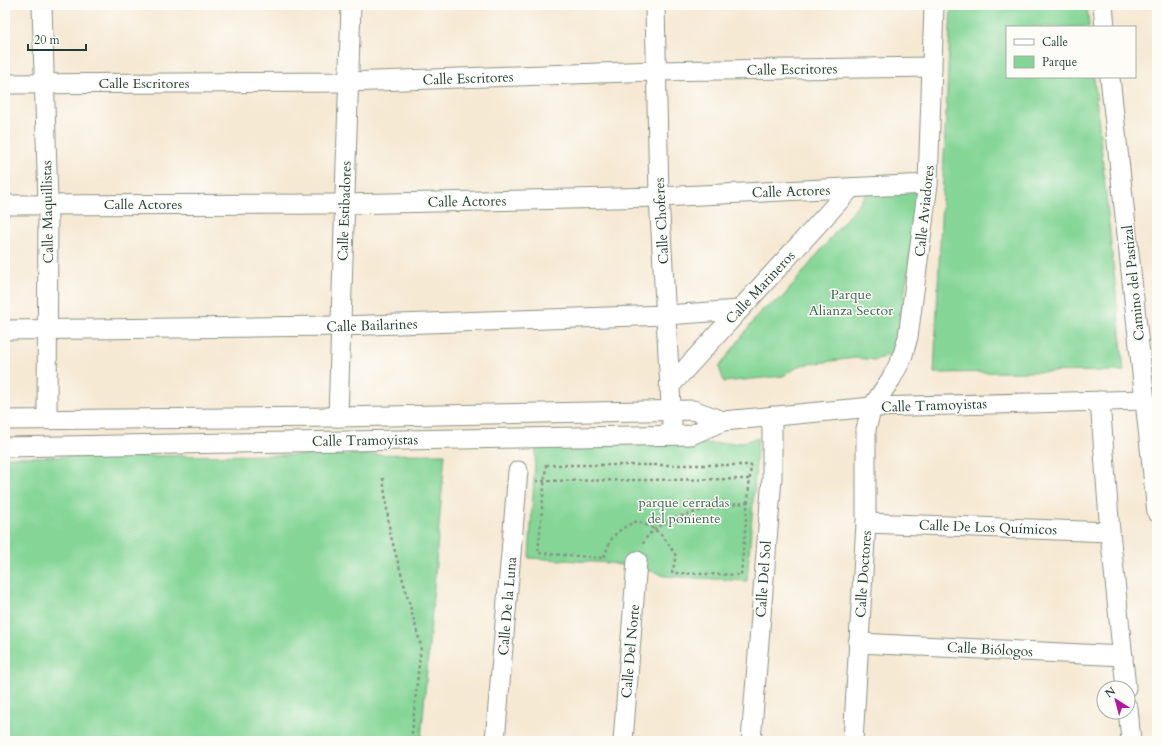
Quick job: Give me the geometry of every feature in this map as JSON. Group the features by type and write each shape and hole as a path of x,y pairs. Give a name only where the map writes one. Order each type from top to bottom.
{"street":[{"name":"Calle Maquillistas","path":"42,5 48,204 47,419"},
{"name":"Calle Estibadores","path":"338,417 351,5"},
{"name":"Calle Choferes","path":"655,5 655,71 659,197 673,436"},
{"name":"Calle Aviadores","path":"872,407 891,379 902,358 908,337 928,184 934,5"},
{"path":"1103,5 1105,26"},
{"name":"Calle Escritores","path":"5,84 348,82 655,71 932,67"},
{"name":"Camino del Pastizal","path":"1110,78 1157,512"},
{"name":"Calle Actores","path":"5,205 344,204 659,197 928,184"},
{"name":"Calle Marineros","path":"669,387 851,188"},
{"name":"Calle Bailarines","path":"5,330 340,326 666,315 739,310"},
{"name":"Calle Tramoyistas","path":"5,447 673,436 691,435 723,421 872,407 1145,400"},
{"path":"1100,401 1110,532 1125,680"},
{"name":"Calle Doctores","path":"853,741 866,523 866,429 872,407"},
{"name":"Calle Tramoyistas","path":"5,420 338,417 693,410 723,421"},
{"name":"Calle Del Sol","path":"751,741 771,485 772,416"},
{"name":"Calle De la Luna","path":"495,741 518,476"},
{"name":"Calle De Los Químicos","path":"866,523 1110,532"},
{"name":"Calle Del Norte","path":"623,741 637,561"},
{"name":"Calle Biólogos","path":"858,642 1123,656"},
{"path":"1129,720 1131,741"}],"path":[{"path":"546,465 750,465 741,575 672,573 676,556 663,535 655,528 637,521 621,528 610,540 604,558 538,553 544,481 546,465"},
{"path":"518,476 544,481 750,479 771,485"},
{"path":"383,478 390,532 421,646 411,741"},
{"path":"637,561 644,541 655,528 669,520 748,502 771,485"}],"green space":[{"path":"951,5 1087,5 1089,26 1006,26 1006,78 1094,78 1124,371 934,373"},
{"name":"Parque Alianza Sector","path":"920,191 896,352 875,360 855,358 801,365 783,376 724,382 719,367 761,311 783,297 867,193"},
{"name":"parque cerradas del poniente","path":"758,438 747,581 664,576 656,572 610,563 529,558 536,446 738,443"},
{"path":"445,454 421,741 5,741 5,457"}]}
